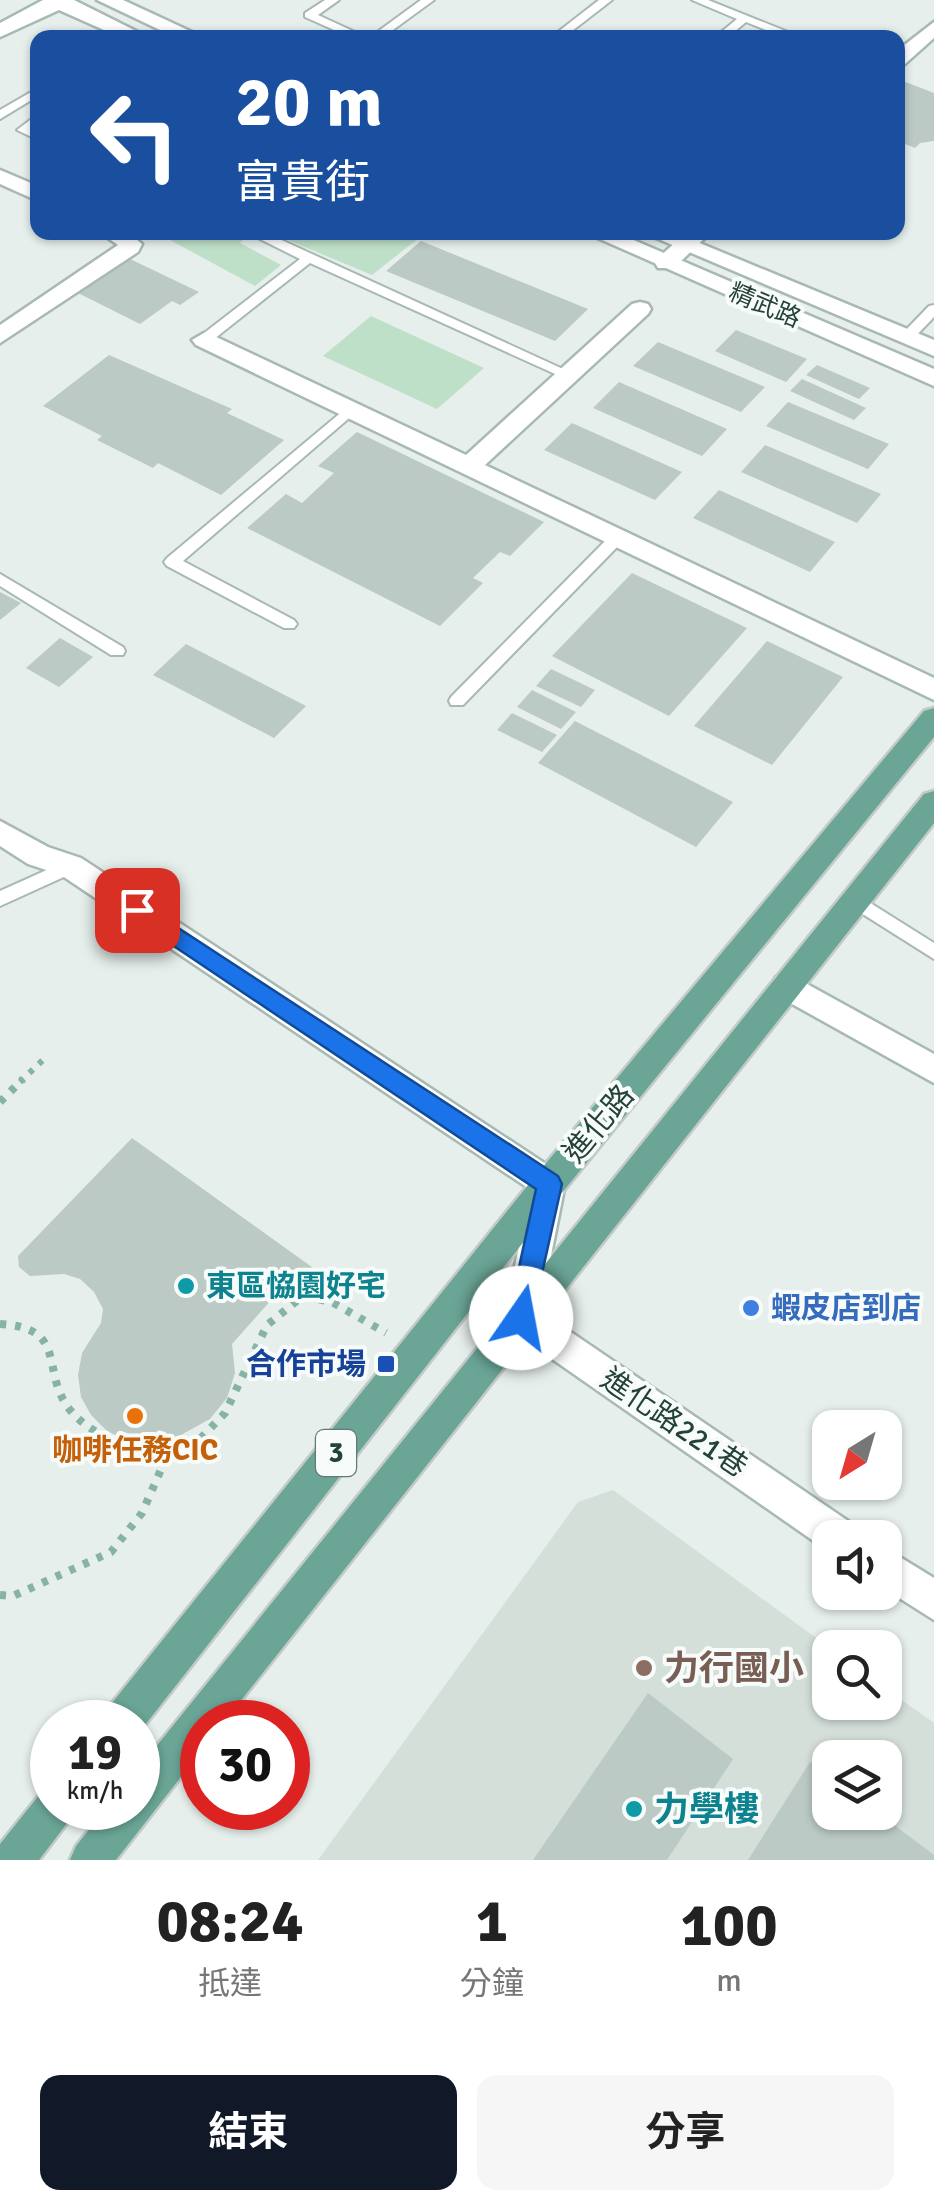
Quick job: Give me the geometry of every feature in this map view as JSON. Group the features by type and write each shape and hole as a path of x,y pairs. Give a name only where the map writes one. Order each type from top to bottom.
{"main road":[{"name":"進化路","path":"139,1700 550,1184 934,718"},
{"name":"進化路","path":"160,1772 934,802"},
{"path":"13,1860 37,1830"},
{"path":"90,1860 114,1830"}],"street":[{"path":"107,0 176,30"},
{"path":"0,31 58,1 122,30"},
{"path":"905,54 934,28"},
{"path":"0,176 30,191"},
{"path":"0,336 130,248 131,244 124,240"},
{"name":"精武路","path":"613,240 934,378"},
{"path":"666,263 691,240"},
{"name":"精武路","path":"694,240 934,349"},
{"path":"468,467 640,309"},
{"path":"204,340 934,690"},
{"path":"0,832 38,856 71,866 550,1184 521,1318"},
{"path":"787,986 934,1070"},
{"name":"進化路221巷","path":"521,1318 815,1520"},
{"path":"902,1579 934,1601"}],"lane":[{"path":"332,0 309,15 344,30"},
{"path":"385,30 428,0"},
{"path":"565,30 606,0"},
{"path":"698,0 776,30"},
{"path":"728,30 744,18"},
{"path":"30,96 0,117 30,133"},
{"path":"23,130 30,125"},
{"path":"270,240 569,374"},
{"path":"204,340 309,258"},
{"path":"906,338 934,309"},
{"path":"289,624 172,562 350,410"},
{"path":"457,701 617,538"},
{"path":"0,579 117,652"},
{"path":"0,899 71,866"},
{"path":"856,901 934,952"}],"path":[{"path":"0,1102 45,1058"},
{"path":"0,1595 13,1596 110,1552 142,1513 166,1458 202,1437 225,1413 267,1325 303,1296 332,1302 417,1351"},
{"path":"0,1324 16,1323 44,1338 66,1405 89,1428 119,1444 166,1458"}],"shaded area":[{"name":"力行國小","path":"613,1490 812,1635 812,1720 902,1720 902,1700 934,1723 934,1860 318,1860 578,1502"}],"green space":[{"path":"170,240 243,240 240,243 281,265 255,286"},
{"path":"288,240 416,240 372,275"},
{"path":"371,316 484,368 437,409 323,356"}],"building":[{"path":"905,82 934,93 934,141 915,148 905,144"},
{"path":"421,241 588,309 555,341 386,271"},
{"path":"128,258 199,292 180,305 172,301 140,324 78,293"},
{"path":"736,330 807,359 786,382 715,351"},
{"path":"658,342 765,387 741,412 633,366"},
{"path":"109,355 232,409 227,413 284,440 221,495 158,463 153,468 97,440 102,436 43,406"},
{"path":"817,365 870,388 859,399 806,375"},
{"path":"802,379 866,408 854,420 790,391"},
{"path":"619,382 727,429 702,456 593,408"},
{"path":"788,402 889,444 868,469 766,426"},
{"path":"572,423 682,472 655,500 544,450"},
{"path":"357,432 544,522 510,556 500,552 473,578 483,583 440,626 247,528 286,494 302,503 334,473 318,466"},
{"path":"765,445 881,494 857,523 741,472"},
{"path":"719,490 835,542 810,572 693,518"},
{"path":"632,573 747,628 669,716 552,656"},
{"path":"0,592 21,603 0,620"},
{"path":"60,638 93,657 59,687 26,668"},
{"path":"767,641 843,677 772,765 694,726"},
{"path":"186,644 306,706 274,738 153,675"},
{"path":"551,669 595,690 581,707 536,686"},
{"path":"532,690 576,712 561,729 517,707"},
{"path":"512,713 557,735 542,752 497,730"},
{"path":"575,721 733,802 696,847 538,763"},
{"name":"東區恊園好宅","path":"132,1138 316,1270 308,1279 297,1271 232,1344 235,1373 227,1398 210,1419 170,1441 148,1443 126,1440 107,1431 81,1397 78,1375 82,1353 101,1323 103,1309 94,1292 80,1279 64,1274 30,1276 19,1267 18,1256"},
{"name":"力學樓","path":"648,1693 733,1759 667,1860 533,1860"},
{"path":"810,1762 812,1830 901,1830 934,1855 934,1860 748,1860"}],"place":[{"name":"東區恊園好宅","path":"186,1286"},
{"name":"蝦皮店到店","path":"751,1308"},
{"name":"合作市場","path":"386,1364"},
{"name":"咖啡任務CIC","path":"135,1416"},
{"name":"力行國小","path":"644,1668"},
{"name":"力學樓","path":"634,1809"}],"route":[{"path":"137,910 550,1184 521,1318"}]}
